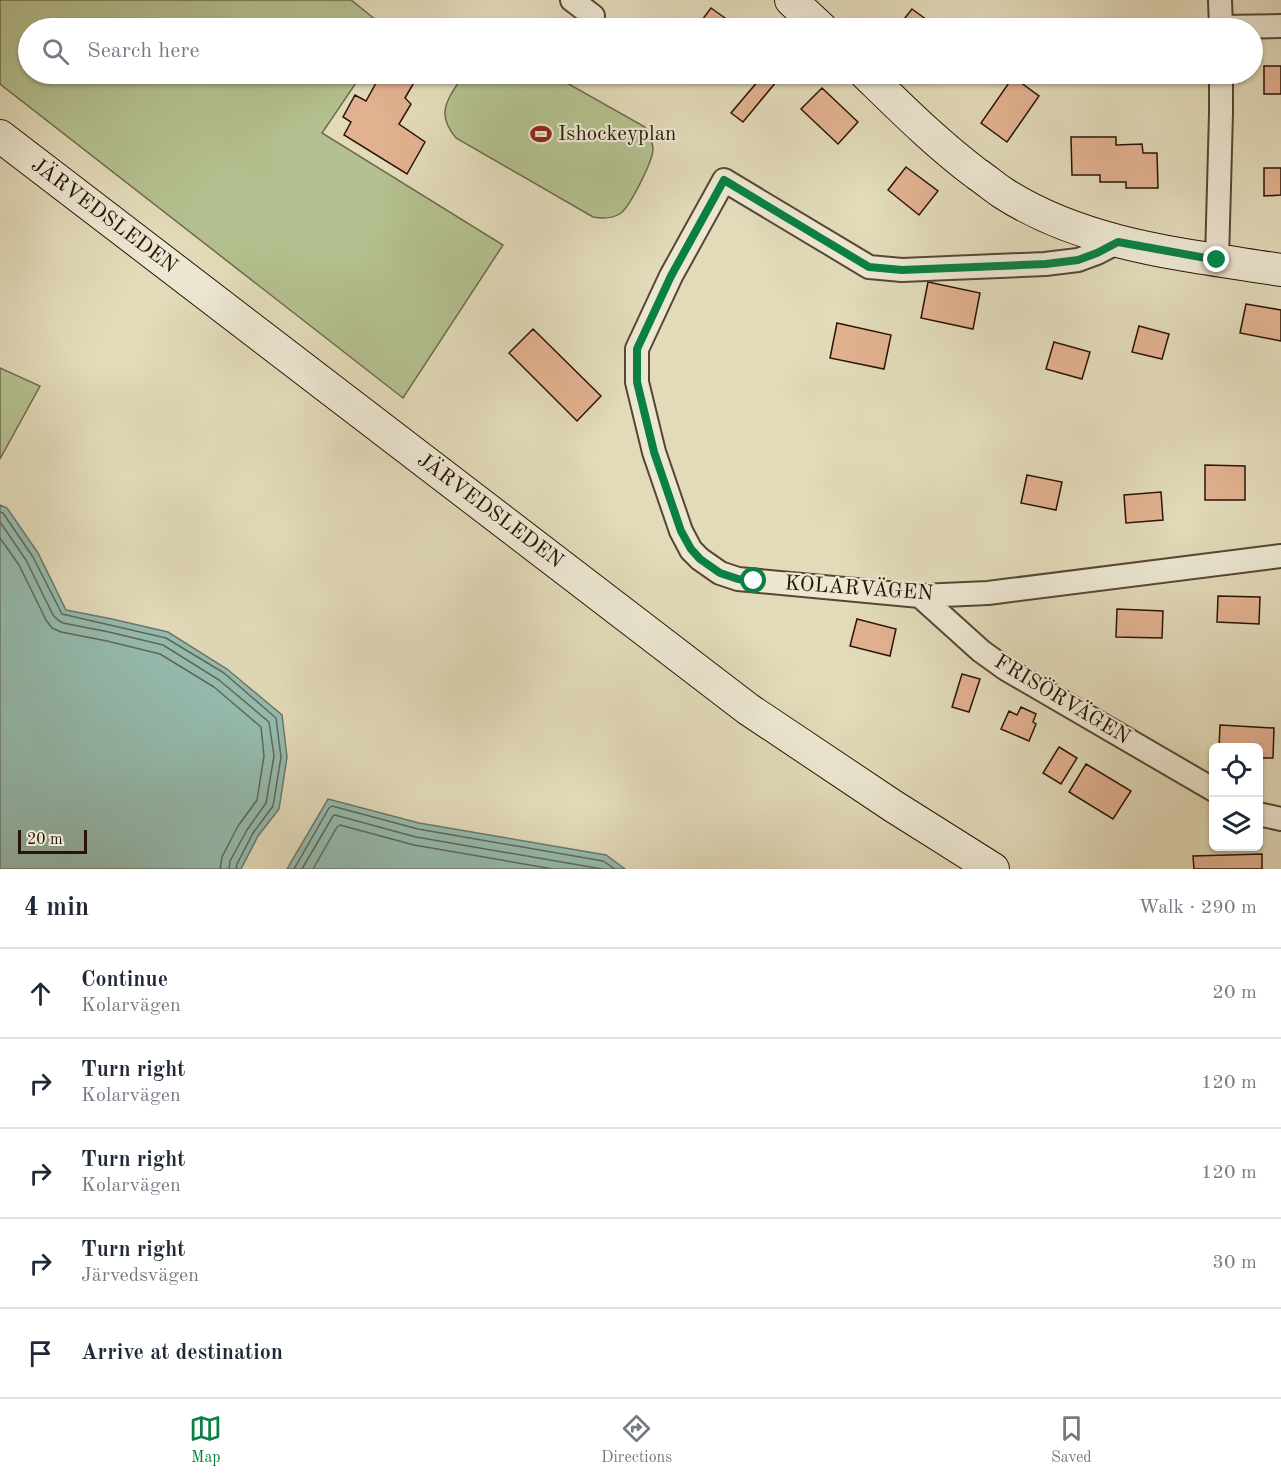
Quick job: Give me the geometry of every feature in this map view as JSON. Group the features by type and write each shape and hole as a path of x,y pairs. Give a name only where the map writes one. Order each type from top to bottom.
{"main road":[{"path":"791,0 810,18"},
{"path":"876,84 957,159 1003,193 1042,214 1118,242 1281,270"},
{"name":"JÄRVEDSLEDEN","path":"0,136 748,709 892,806 993,869"}],"street":[{"path":"572,0 593,16"},
{"path":"1220,0 1221,18"},
{"path":"1263,27 1281,26"},
{"path":"1217,260 1221,84"},
{"name":"KOLARVÄGEN","path":"1118,242 1078,260 1046,264 902,270 869,267 724,180 671,276 637,349 637,382 654,452 681,531 691,549 700,559 720,573 738,579 920,596 987,593 1281,556"},
{"name":"FRISÖRVÄGEN","path":"920,596 981,651 1005,669 1209,787"},
{"path":"1263,815 1281,819"}],"green space":[{"path":"0,0 351,0 374,18 18,18 18,84 355,84 322,133 503,245 403,398 0,84"},
{"path":"458,84 569,84 645,127 652,144 652,155 625,209 611,217 593,217 456,138 446,120 446,105"},
{"path":"0,368 40,386 0,459"}],"water":[{"path":"0,505 7,508 38,553 66,610 168,632 227,669 282,715 287,757 279,809 258,836 241,869 0,869"},
{"path":"328,799 419,823 606,855 625,869 287,869"}],"building":[{"path":"711,8 725,18 704,18"},
{"path":"912,9 924,18 905,18"},
{"path":"1264,66 1281,66 1281,94 1264,94"},
{"path":"375,84 413,84 405,98 411,104 399,124 425,142 407,174 344,135 351,122 343,117 355,95 366,101"},
{"path":"756,84 774,84 743,122 731,113"},
{"path":"1008,84 1023,84 1039,96 1007,142 981,123"},
{"path":"822,88 858,122 838,144 801,109"},
{"path":"1071,137 1116,137 1116,145 1142,144 1143,153 1157,153 1158,188 1126,188 1126,182 1100,182 1100,175 1072,175"},
{"path":"906,167 938,191 919,215 888,190"},
{"path":"1264,168 1281,168 1281,195 1264,196"},
{"path":"928,282 980,293 973,329 921,318"},
{"path":"1246,304 1281,310 1281,341 1240,333"},
{"path":"837,323 891,335 884,369 830,358"},
{"path":"1139,326 1169,334 1162,359 1132,352"},
{"path":"533,329 601,396 577,421 509,353"},
{"path":"1054,342 1090,352 1082,379 1046,369"},
{"path":"1205,465 1245,466 1245,500 1205,500"},
{"path":"1027,475 1062,482 1056,510 1021,503"},
{"path":"1161,492 1163,520 1126,523 1124,495"},
{"path":"1218,596 1260,597 1259,624 1217,622"},
{"path":"1117,609 1163,611 1162,638 1116,637"},
{"path":"857,619 896,629 890,656 850,646"},
{"path":"962,674 980,679 969,712 952,707"},
{"path":"1021,707 1036,714 1033,722 1036,724 1029,741 1001,729 1009,711 1017,715"},
{"path":"1220,725 1274,728 1273,758 1263,758 1263,743 1219,743"},
{"path":"1059,747 1077,758 1061,784 1043,773"},
{"path":"1086,764 1131,791 1113,819 1069,792"},
{"path":"1262,854 1262,869 1194,869 1193,856"}],"place":[{"name":"Ishockeyplan","path":"541,134"}],"route":[{"path":"754,581 720,573 700,559 691,549 681,531 654,452 637,382 637,349 671,276 724,180 869,267 902,270 1046,264 1078,260 1118,242 1217,260"}]}
